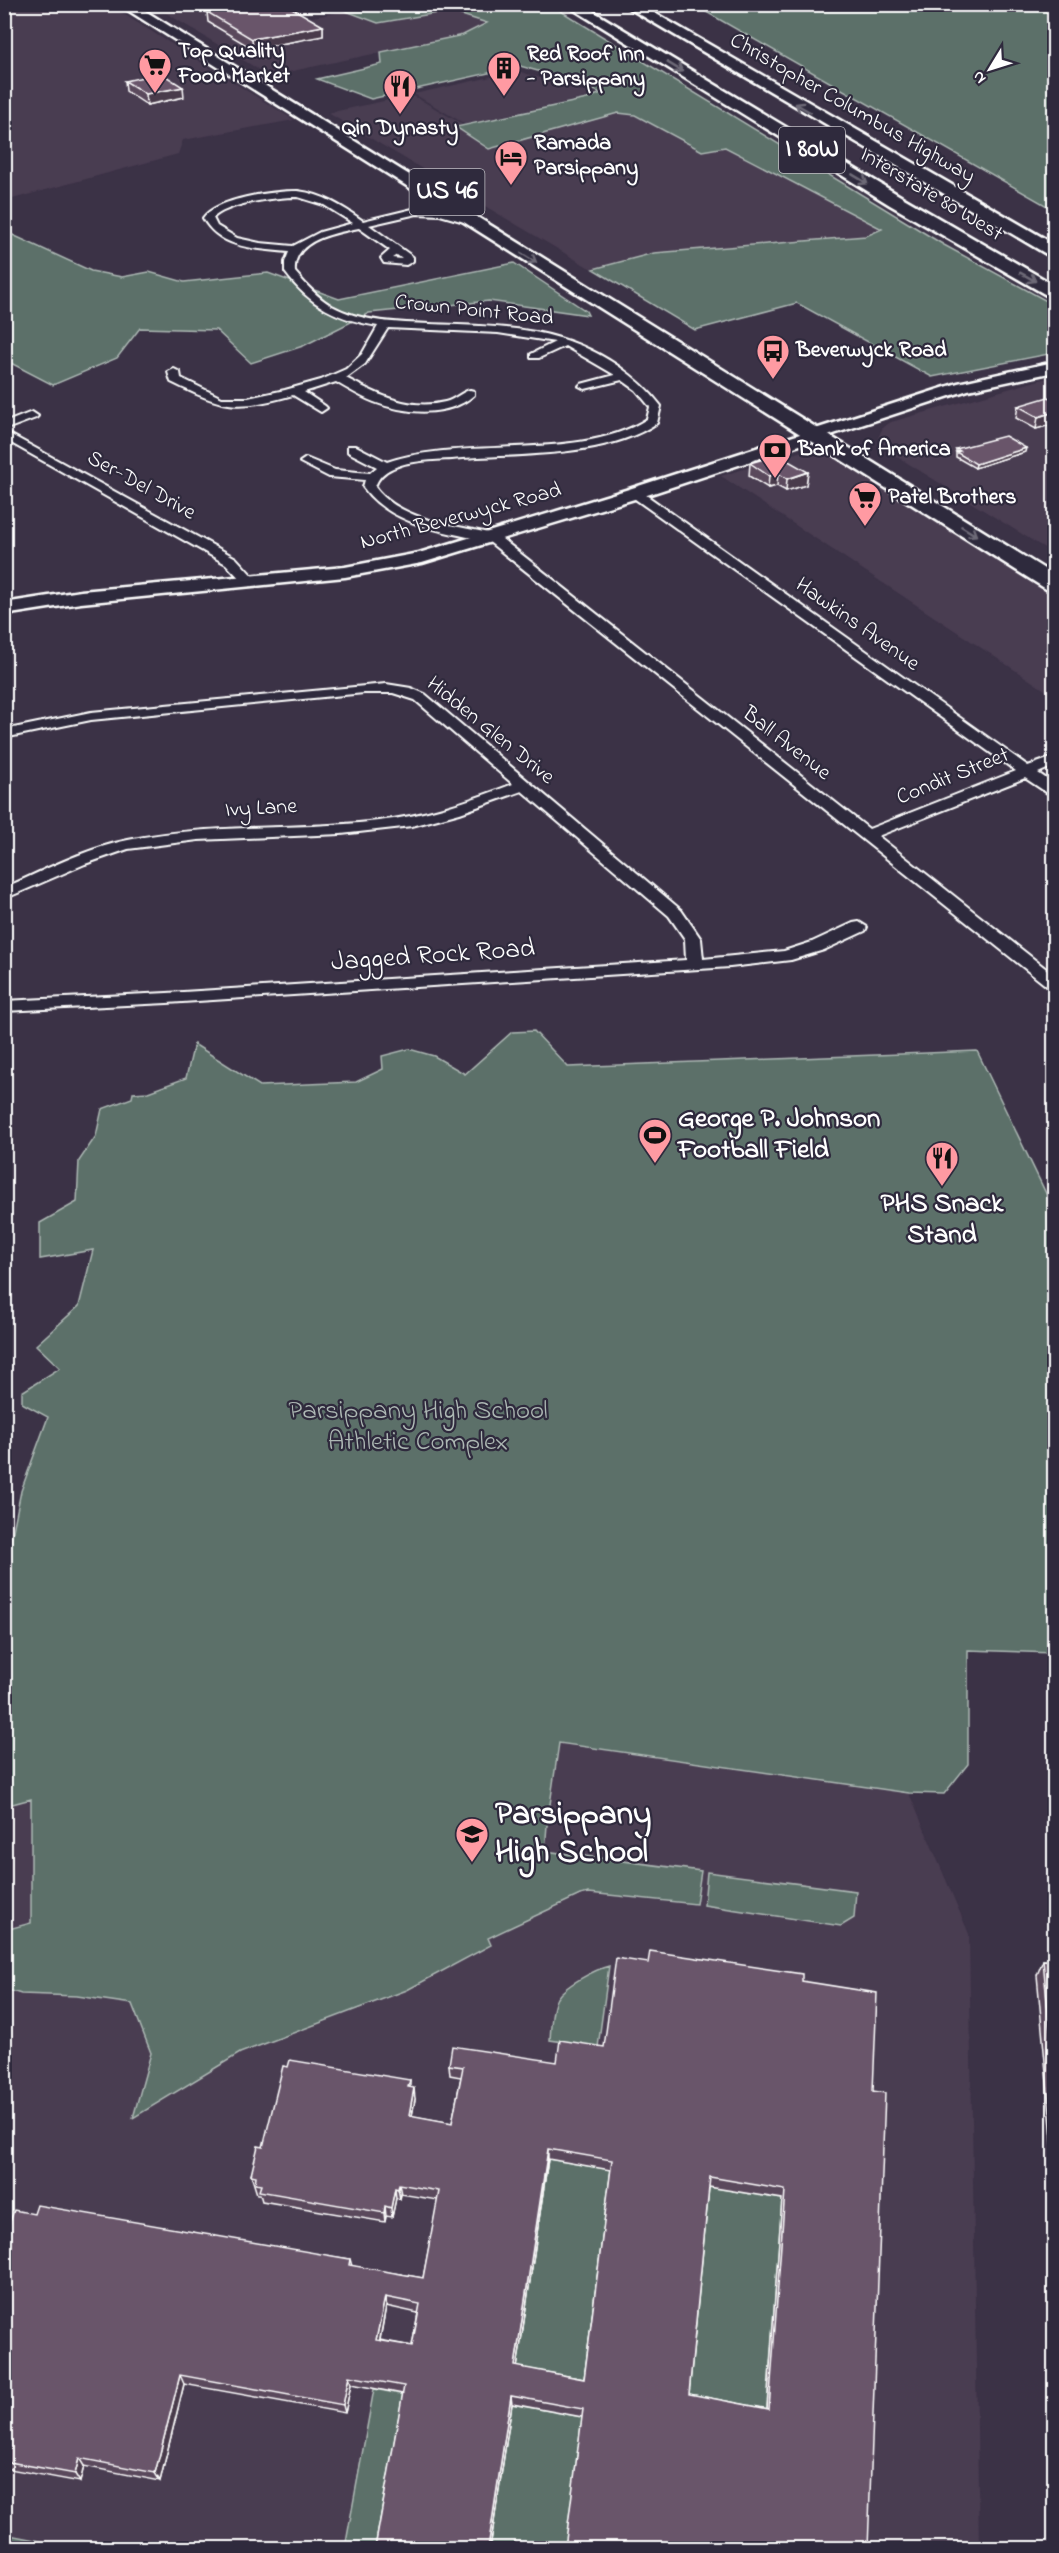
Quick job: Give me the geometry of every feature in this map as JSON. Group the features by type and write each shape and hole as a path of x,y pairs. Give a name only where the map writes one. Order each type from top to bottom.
{"highway":[{"name":"US 46","path":"124,4 1054,584"},
{"name":"US 46","path":"142,4 692,344 834,427 1054,566"},
{"name":"Interstate 80 West","path":"571,4 896,201 1054,292"},
{"name":"Christopher Columbus Highway","path":"600,4 720,76"},
{"name":"Christopher Columbus Highway","path":"628,4 967,203 1054,251"},
{"path":"656,4 1054,233"}],"street":[{"path":"397,250 360,225 321,199 299,194 272,196 220,208 208,218 212,226 236,241 296,249 303,243 325,234 360,225 414,213 441,212 468,220"},
{"path":"414,213 432,205 431,196"},
{"name":"Crown Point Road","path":"296,249 289,263 290,272 323,305 354,318 385,323 514,331 564,342 584,351 643,390 655,406 652,420 622,437 593,444 420,458 387,467 373,477"},
{"path":"174,372 175,380 222,402 259,400 337,378 352,370 370,350 385,323"},
{"path":"535,356 564,342"},
{"name":"North Beverwyck Road","path":"4,609 81,597 345,572 446,551 635,493 963,386 1054,368"},
{"path":"585,386 623,376"},
{"path":"337,378 371,396 411,406 448,405 465,399 470,393"},
{"path":"293,390 321,408"},
{"path":"4,427 32,416"},
{"name":"Ser-Del Drive","path":"4,434 231,561 251,582"},
{"path":"352,449 387,467"},
{"path":"306,462 333,474 373,477 369,487 374,496 404,514 492,538"},
{"name":"Hawkins Avenue","path":"635,493 1054,791"},
{"path":"436,524 446,538 446,551"},
{"name":"Ball Avenue","path":"492,538 1054,983"},
{"name":"Hidden Glen Drive","path":"4,734 91,716 364,689 397,688 420,697 675,913 693,939 695,964"},
{"name":"Condit Street","path":"867,835 1054,761"},
{"name":"Ivy Lane","path":"4,894 84,859 125,846 180,837 412,821 477,803 524,785"},
{"name":"Jagged Rock Road","path":"4,1006 190,997 786,956 818,946 859,927"}],"shaded area":[{"path":"16,4 109,5 294,120 183,140 178,154 5,201 5,7"},
{"path":"153,5 274,5 302,19 347,11 378,23 449,11 488,23 463,35 269,76"},
{"path":"518,71 590,94 585,98 465,124 414,94"},
{"path":"412,95 462,124 457,127 618,113 635,115 702,151 725,147 883,229 866,236 845,239 654,253 593,269 328,113"},
{"path":"1054,376 1054,554 888,451 878,438 883,427 891,422"},
{"path":"809,449 827,452 1054,593 1054,696 721,476"},
{"name":"Parsippany High School","path":"977,1051 1030,1178 1054,1248 908,1610 909,1793 969,1934 979,2548 5,2548 5,1630 32,1565 133,1093"}],"green space":[{"path":"287,5 551,5 944,245 1054,305 1054,353 932,377 797,303 695,330 593,269 654,253 866,236 882,229 725,147 702,151 635,115 618,113 489,149 456,127 587,99 601,93 570,80 520,66 371,99 317,79 382,64 381,52 463,35 487,23 449,11 378,23 338,8"},
{"path":"694,5 1054,5 1054,210"},
{"path":"4,231 91,271 122,277 149,272 184,282 268,273 339,299 514,263 586,311 588,315 489,301 369,313 303,346 251,363 216,330 140,328 117,358 53,385 5,360"},
{"name":"Parsippany High School Athletic Complex","path":"534,1031 568,1067 977,1051 1054,1210 1054,1653 968,1650 968,1764 944,1794 909,1793 559,1743 545,1851 701,1871 696,1904 589,1893 580,1895 488,1938 491,1945 407,1990 240,2053 133,2118 151,2053 132,2004 77,1996 21,1994 5,1989 5,1930 31,1923 31,1799 5,1806 5,1570 21,1491 48,1417 22,1403 22,1392 60,1368 36,1345 79,1306 93,1250 40,1259 40,1223 77,1202 79,1161 96,1136 102,1109 132,1098 133,1093 148,1092 186,1078 194,1044 260,1086 356,1082 383,1069 382,1056 409,1049 434,1056 465,1074 512,1032"},
{"path":"707,1872 856,1891 854,1918 841,1926 704,1905"},
{"path":"609,1966 598,2047 550,2040 557,1998 566,1988"},
{"path":"548,2159 611,2170 583,2388 516,2375"},
{"path":"708,2187 782,2199 766,2418 687,2403"},
{"path":"374,2389 406,2395 378,2548 345,2548"},
{"path":"511,2404 582,2417 565,2548 490,2548"},
{"path":"4,2534 76,2548 5,2548"}],"building":[{"path":"245,4 285,4 323,26 252,39 207,12"},
{"path":"161,73 183,87 146,94 125,81"},
{"path":"1048,397 1054,401 1054,412 1038,417 1018,406"},
{"path":"1005,436 1026,448 976,464 956,452 960,451 956,449"},
{"path":"778,455 808,472 787,479 778,473 769,476 750,463"},
{"path":"650,1951 802,1974 802,1981 877,1993 873,2091 885,2093 868,2548 565,2548 583,2409 511,2396 488,2548 375,2548 404,2386 349,2376 343,2405 180,2375 155,2473 79,2458 75,2474 4,2461 4,2240 14,2210 34,2214 37,2205 350,2259 349,2265 423,2278 439,2191 399,2184 398,2189 395,2188 391,2208 385,2206 384,2213 259,2191 261,2185 255,2184 256,2176 251,2175 258,2146 263,2147 283,2066 288,2067 290,2060 410,2080 408,2087 414,2088 409,2115 452,2123 463,2067 449,2065 452,2046 557,2062 560,2040 604,2047 616,1958 648,1963","holes":["548,2149 612,2160 584,2379 515,2366","710,2177 785,2190 769,2409 689,2394","385,2297 420,2304 412,2346 376,2340"]},
{"path":"1043,1960 1054,1961 1054,2075"}],"place":[{"name":"Top Quality Food Market","path":"155,94"},
{"name":"Red Roof Inn - Parsippany","path":"504,97"},
{"name":"Qin Dynasty","path":"400,115"},
{"name":"Ramada Parsippany","path":"511,186"},
{"name":"Beverwyck Road","path":"773,380"},
{"name":"Bank of America","path":"775,479"},
{"name":"Patel Brothers","path":"865,527"},
{"name":"George P. Johnson Football Field","path":"655,1164"},
{"name":"PHS Snack Stand","path":"942,1187"},
{"name":"Parsippany High School","path":"472,1863"}]}
